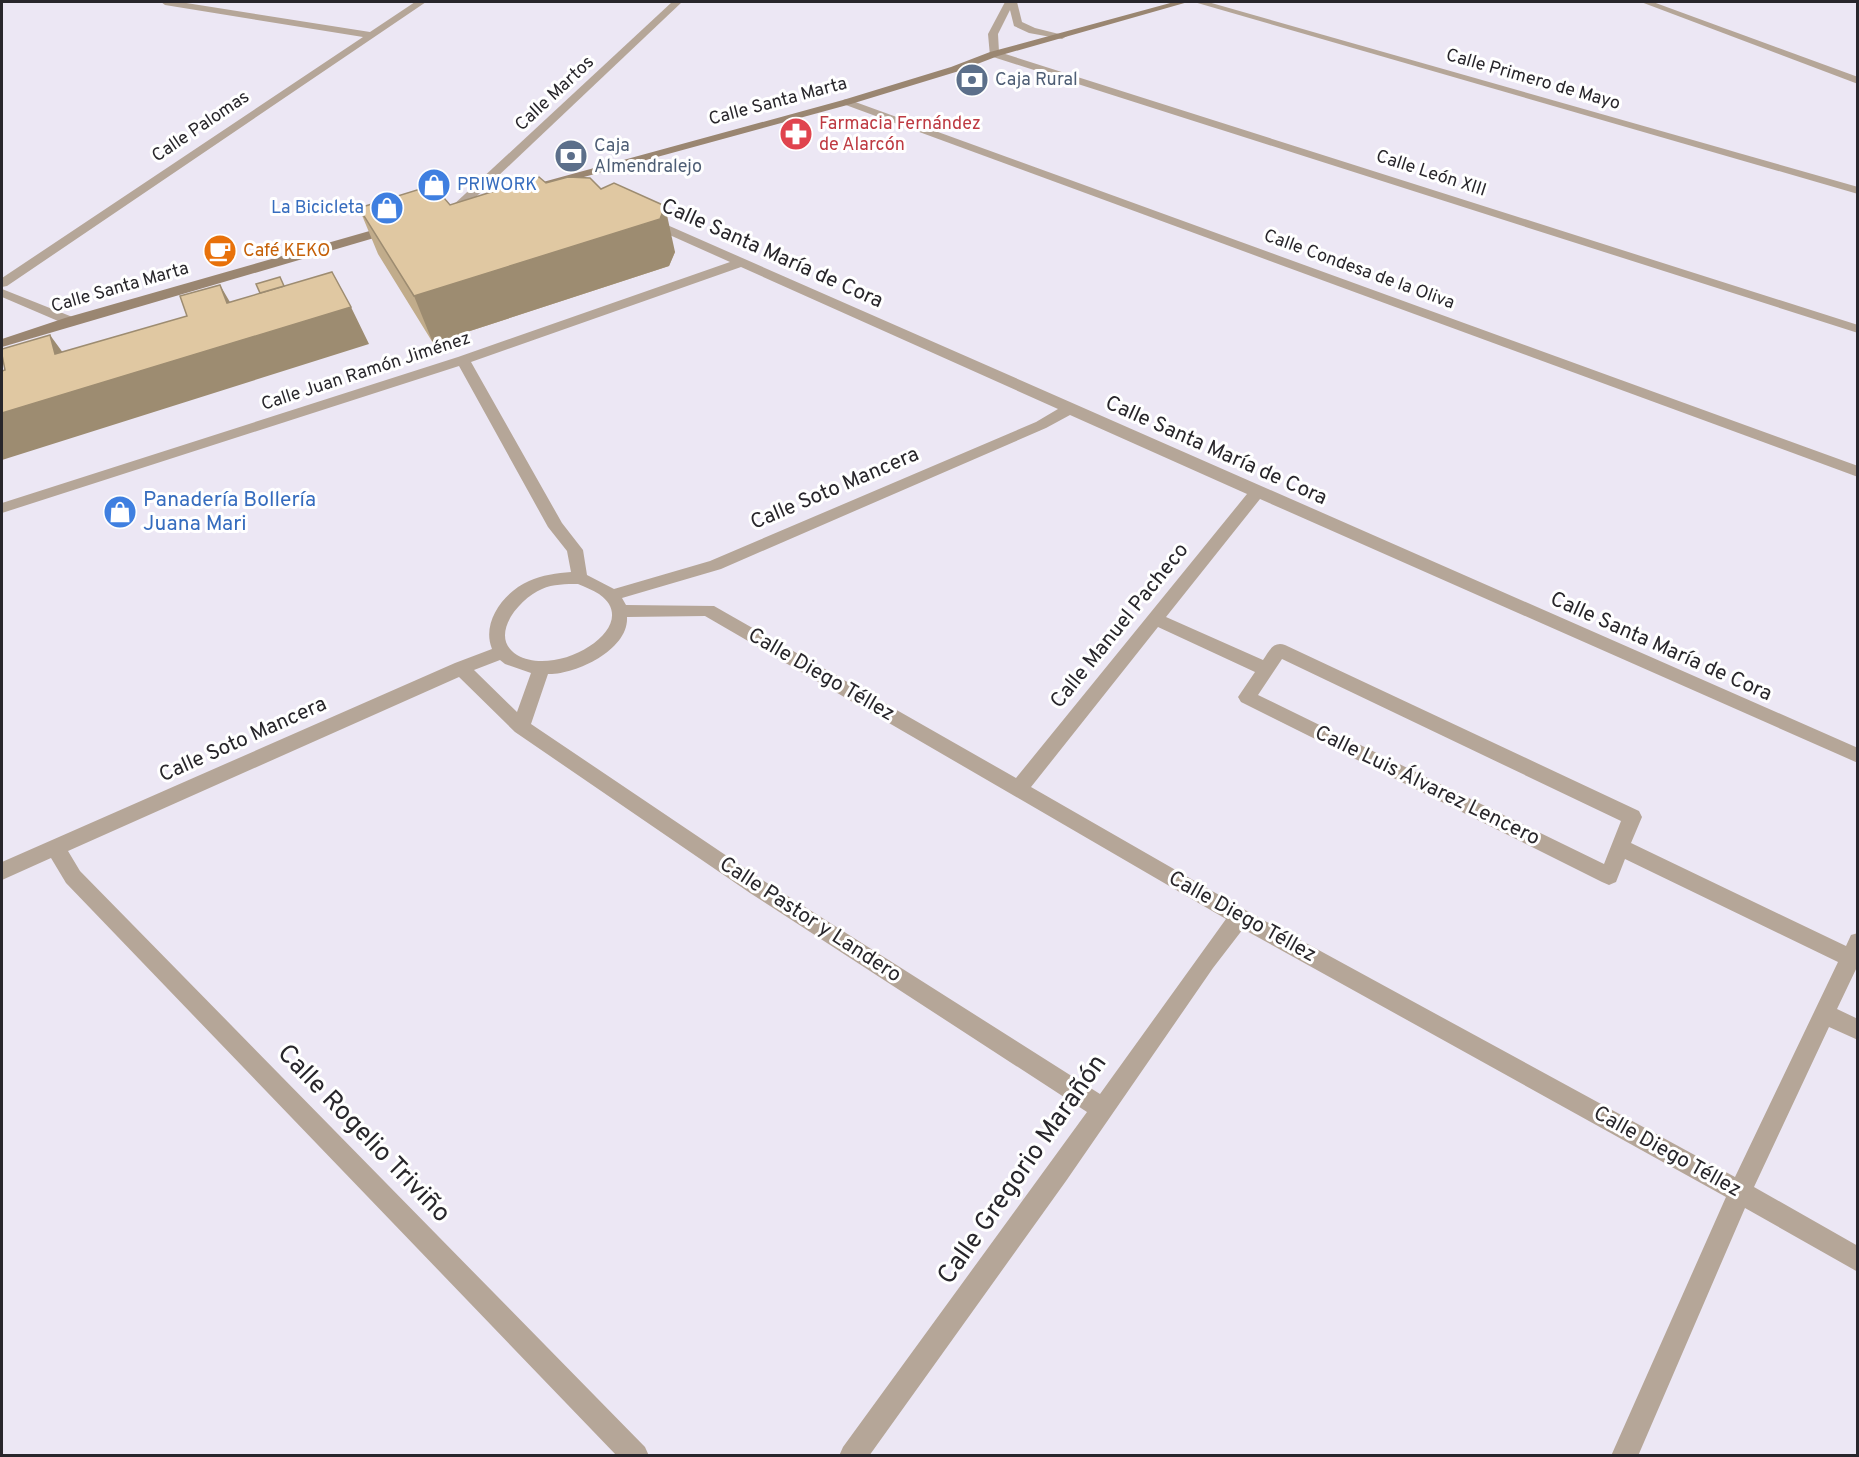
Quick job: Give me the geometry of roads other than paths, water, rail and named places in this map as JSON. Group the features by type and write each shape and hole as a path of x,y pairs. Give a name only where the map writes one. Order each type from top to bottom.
{"street":[{"path":"165,2 370,35"},
{"name":"Calle Palomas","path":"2,282 421,2"},
{"name":"Calle Martos","path":"449,212 677,2"},
{"path":"1011,2 1017,24 1024,29 1062,36"},
{"path":"994,54 993,34 1011,2"},
{"name":"Calle Santa Marta","path":"539,186 847,102 955,69 994,54 1183,2"},
{"name":"Calle Primero de Mayo","path":"1199,2 1857,191"},
{"path":"1646,2 1857,81"},
{"name":"Calle León XIII","path":"994,54 1857,329"},
{"name":"Calle Condesa de la Oliva","path":"847,102 1857,472"},
{"path":"560,180 579,189"},
{"path":"449,212 476,204"},
{"name":"Calle Santa María de Cora","path":"637,216 1857,756"},
{"name":"Calle Santa Marta","path":"2,343 70,321 410,223"},
{"name":"Calle Juan Ramón Jiménez","path":"2,508 463,360 740,263"},
{"path":"2,293 70,321"},
{"path":"463,360 556,527 575,550 580,578"},
{"name":"Calle Soto Mancera","path":"616,603 715,565 1041,425 1069,409"},
{"name":"Calle Manuel Pacheco","path":"1018,789 1257,492"},
{"path":"580,578 599,584 616,603 618,628 607,645 588,658 566,668 541,669 519,664 503,652 496,636 499,617 512,600 533,586 558,579 580,578"},
{"name":"Calle Diego Téllez","path":"616,603 708,610 1240,917 1740,1192 1857,1260"},
{"path":"1155,619 1266,669"},
{"name":"Calle Luis Álvarez Lencero","path":"1279,650 1632,817 1609,876 1247,697 1266,669 1279,650"},
{"name":"Calle Soto Mancera","path":"2,871 461,668 503,652"},
{"name":"Calle Pastor y Landero","path":"461,668 521,727 757,887 1102,1109"},
{"path":"521,727 541,669"},
{"path":"1620,847 1854,950 1740,1192 1624,1455"},
{"name":"Calle Rogelio Triviño","path":"55,848 73,877 636,1455"},
{"name":"Calle Gregorio Marañón","path":"852,1455 1206,961 1240,917"},
{"path":"1824,1014 1857,1030"}],"place":[{"name":"Caja Rural","path":"972,80"},
{"name":"Farmacia Fernández de Alarcón","path":"796,134"},
{"name":"Caja Almendralejo","path":"571,156"},
{"name":"PRIWORK","path":"434,185"},
{"name":"La Bicicleta","path":"387,208"},
{"name":"Café KEKO","path":"220,251"},
{"name":"Panadería Bollería Juana Mari","path":"120,512"}]}
